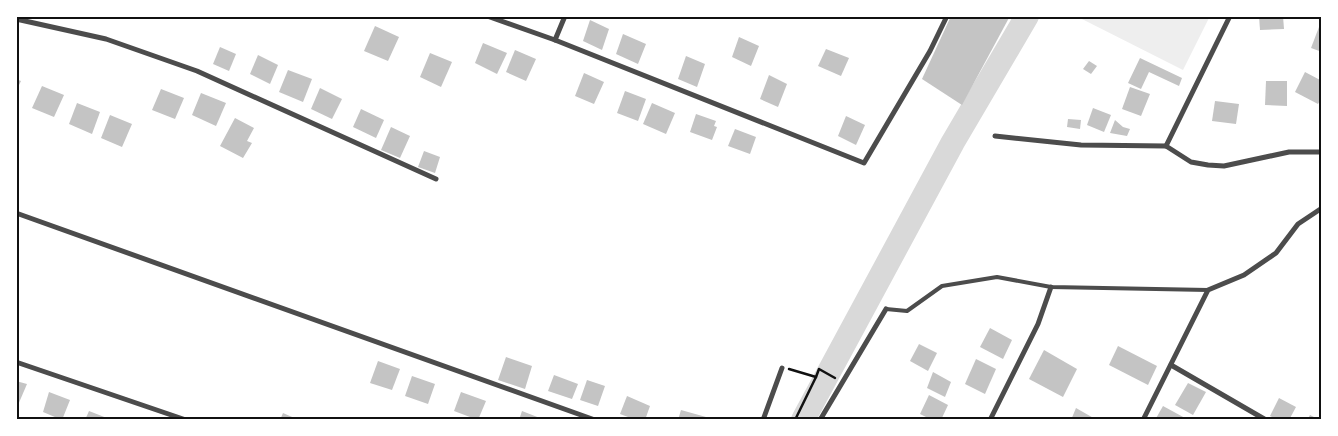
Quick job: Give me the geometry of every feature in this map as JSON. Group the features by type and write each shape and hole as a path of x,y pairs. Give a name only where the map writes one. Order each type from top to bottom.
{"street":[{"path":"487,16 555,40 864,163 930,51 947,16"},
{"path":"555,40 564,16"},
{"path":"1166,146 1230,16"},
{"path":"16,19 106,39 197,71 436,179"},
{"path":"994,136 1081,145 1166,146 1192,162 1224,166 1289,152 1322,152"},
{"path":"1143,420 1208,290 1244,274 1276,253 1298,224 1322,208"},
{"path":"16,213 596,420"},
{"path":"990,420 1038,324 1051,287"},
{"path":"820,420 886,309"},
{"path":"16,362 186,420"},
{"path":"1171,365 1266,420"},
{"path":"763,420 782,368"}],"lane":[{"path":"886,309 907,311 942,286 997,277 1051,287 1208,290"}],"path":[{"path":"782,368 816,376"},
{"path":"795,420 819,369 833,376"}],"shaded area":[{"path":"1076,16 1210,16 1183,70"}],"building":[{"path":"951,16 1010,16 962,105 922,79"},
{"path":"1259,16 1283,16 1284,29 1260,30"},
{"path":"590,20 609,29 602,50 583,41"},
{"path":"375,26 399,37 388,61 364,51"},
{"path":"1319,27 1322,28 1322,52 1311,48"},
{"path":"623,34 646,44 638,64 616,54"},
{"path":"739,37 759,46 751,66 732,57"},
{"path":"483,43 507,53 497,74 475,63"},
{"path":"220,47 236,54 229,71 213,64"},
{"path":"826,49 849,58 841,76 818,66"},
{"path":"515,50 536,59 526,81 506,72"},
{"path":"430,53 452,62 441,87 420,77"},
{"path":"258,55 278,65 270,84 250,74"},
{"path":"686,56 705,64 697,87 678,79"},
{"path":"1140,58 1182,78 1179,86 1149,72 1141,89 1128,83"},
{"path":"1089,61 1097,66 1091,74 1083,69"},
{"path":"288,70 312,79 303,102 279,92"},
{"path":"1305,72 1322,81 1322,97 1318,104 1295,92"},
{"path":"584,73 604,82 594,104 575,96"},
{"path":"769,75 787,84 778,107 760,99"},
{"path":"16,79 21,81 16,91"},
{"path":"1266,81 1287,81 1287,106 1265,105"},
{"path":"42,86 64,95 54,117 32,108"},
{"path":"1130,87 1150,94 1141,116 1122,109"},
{"path":"320,88 342,99 332,119 311,109"},
{"path":"161,89 184,98 175,119 152,110"},
{"path":"625,91 646,99 638,121 617,113"},
{"path":"201,93 226,103 216,126 192,115"},
{"path":"1215,101 1239,104 1236,124 1212,121"},
{"path":"77,103 100,112 92,134 69,124"},
{"path":"652,103 675,113 666,134 643,124"},
{"path":"1093,108 1111,115 1104,132 1087,125"},
{"path":"361,109 384,120 376,138 353,127"},
{"path":"696,114 716,121 714,126 717,127 712,140 690,132"},
{"path":"110,115 132,124 122,147 101,138"},
{"path":"846,116 865,125 856,145 838,136"},
{"path":"235,118 254,128 247,141 252,143 243,158 220,146"},
{"path":"1068,119 1081,120 1080,129 1067,127"},
{"path":"1115,120 1123,127 1130,129 1127,136 1110,133"},
{"path":"391,127 410,136 400,158 381,150"},
{"path":"735,129 756,137 750,154 728,146"},
{"path":"424,151 440,157 435,173 418,167"},
{"path":"990,328 1012,340 1003,359 980,347"},
{"path":"919,344 937,353 928,371 910,361"},
{"path":"1118,346 1157,366 1148,385 1109,365"},
{"path":"1044,350 1077,369 1063,397 1029,379"},
{"path":"506,357 532,366 525,389 498,380"},
{"path":"976,359 996,369 985,394 965,384"},
{"path":"378,361 400,369 392,390 370,383"},
{"path":"933,372 951,382 945,397 927,388"},
{"path":"554,375 578,384 572,399 548,391"},
{"path":"412,376 435,384 428,404 405,396"},
{"path":"587,380 605,386 598,406 580,400"},
{"path":"16,381 27,384 18,405 16,405"},
{"path":"1188,383 1206,392 1193,415 1175,405"},
{"path":"49,392 70,400 62,420 43,412"},
{"path":"461,392 486,401 478,420 454,411"},
{"path":"929,395 948,405 941,420 932,420 920,414"},
{"path":"627,396 650,406 645,420 636,420 620,414"},
{"path":"1279,398 1296,407 1289,420 1278,420 1270,416"},
{"path":"1163,406 1185,418 1184,420 1155,420"},
{"path":"1076,408 1097,420 1071,420"},
{"path":"681,410 706,417 705,420 678,420"},
{"path":"89,411 112,420 85,420"},
{"path":"522,411 545,420 519,420"},
{"path":"283,413 299,420 280,420"},
{"path":"1310,415 1320,420 1307,420"}],"waterway":[{"path":"803,420 953,142 1027,16"}]}
